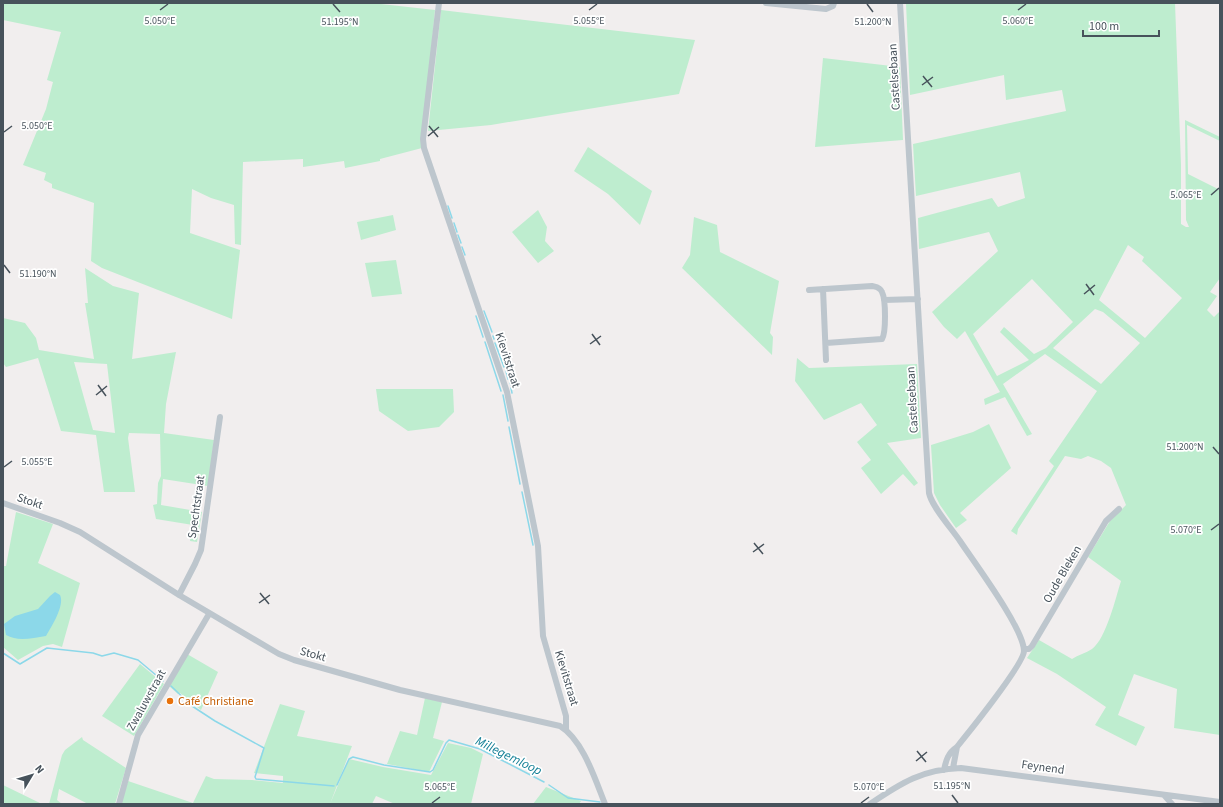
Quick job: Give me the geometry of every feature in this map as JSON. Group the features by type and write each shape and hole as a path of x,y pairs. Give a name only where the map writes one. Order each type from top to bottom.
{"street":[{"name":"Kievitstraat","path":"439,3 424,148 507,392 538,546 543,636 566,716 566,730"},
{"path":"766,3 826,9 833,6 834,3"},
{"name":"Castelsebaan","path":"900,3 930,497 1019,631 1024,649"},
{"path":"809,290 872,286 879,288 882,291 884,300 885,329 882,339 826,343"},
{"path":"823,289 826,360"},
{"path":"884,300 918,299"},
{"name":"Spechtstraat","path":"179,595 201,550 220,417"},
{"name":"Stokt","path":"3,504 60,523 76,530 209,614 265,647 294,660 400,690 560,726 566,730"},
{"name":"Oude Bleken","path":"1024,649 1029,649 1032,646 1106,521 1119,509"},
{"name":"Zwaluwstraat","path":"119,804 138,735 209,614"},
{"path":"944,770 951,751 957,748 1021,661 1024,649"},
{"path":"566,730 578,744 593,774 605,804"},
{"path":"953,768 957,748"},
{"name":"Feynend","path":"870,804 907,780 924,774 953,768 968,768 1220,802"},
{"path":"1164,795 1172,804"}],"green space":[{"path":"3,3 372,3 435,10 422,148 380,159 380,161 345,168 344,161 303,167 303,159 243,162 241,245 235,244 234,205 211,198 192,189 190,233 240,250 232,319 102,268 91,261 94,203 52,188 52,184 44,180 46,173 23,165 46,109 53,82 47,80 61,32 3,20"},
{"path":"906,3 1175,3 1181,165 1181,224 1186,227 1189,227 1186,220 1185,120 1220,137 1220,141 1187,125 1188,174 1220,190 1220,278 1210,292 1217,296 1207,310 1214,317 1220,311 1220,735 1174,728 1177,689 1134,674 1118,715 1145,727 1136,746 1095,725 1106,707 1057,674 1027,658 1039,640 1072,659 1092,649 1097,644 1110,617 1121,581 1088,557 1110,521 1126,505 1111,468 1101,461 1088,456 1081,459 1065,456 1018,529 1017,535 1011,531 1054,466 1049,461 1097,391 1045,354 1003,384 1032,434 1027,436 1005,397 985,405 984,399 1000,392 965,331 957,339 944,327 932,312 998,251 989,232 919,249 918,218 992,198 998,207 1025,198 1020,172 916,196 913,144 1066,111 1062,90 1006,100 1004,75 910,95","holes":["1128,245 1144,257 1142,261 1182,298 1145,338 1099,300","1032,279 1073,322 1046,348 1034,354 1004,327 1000,332 1029,360 997,376 973,334","1095,309 1103,312 1140,343 1101,384 1053,348"]},
{"path":"441,10 695,40 679,94 491,125 428,131"},
{"path":"823,58 900,67 903,140 815,147"},
{"path":"588,147 652,191 640,225 608,194 574,171"},
{"path":"538,210 547,227 545,241 554,251 538,263 512,232"},
{"path":"393,215 396,230 361,240 357,222"},
{"path":"694,217 717,225 720,252 779,281 770,333 773,337 772,355 682,268 690,255"},
{"path":"396,260 402,294 372,297 365,263"},
{"path":"85,268 113,286 139,293 132,359 176,352 166,404 164,433 214,440 208,486 163,479 161,505 202,512 197,542 190,541 193,525 156,519 153,505 157,504 158,483 161,476 160,434 129,433 128,438 135,492 104,492 96,435 61,431 38,358 6,367 3,363 3,318 25,323 36,338 39,350 94,359 85,303 88,303","holes":["74,362 107,364 115,433 93,430"]},
{"path":"797,358 809,368 917,364 921,438 887,443 918,483 914,486 903,474 881,494 861,468 871,460 857,442 877,425 861,403 824,420 795,381"},
{"path":"376,389 453,389 454,412 439,427 408,431 379,411"},
{"path":"989,424 1011,468 960,513 967,520 956,528 940,505 934,493 931,445 973,432"},
{"path":"16,512 53,524 38,563 80,583 62,647 53,644 43,646 18,660 3,647 3,566 6,566"},
{"path":"187,654 218,672 201,710 169,686"},
{"path":"140,664 164,684 134,736 102,716"},
{"path":"425,698 442,702 433,738 444,741 429,772 387,764 400,731 417,735"},
{"path":"280,704 305,711 297,736 352,746 330,804 121,804 128,781 193,803 206,776 214,779 252,780 283,783 283,776 254,773"},
{"path":"82,737 83,740 126,768 115,804 88,804 59,789 57,800 62,804 49,804 62,755 65,750"},
{"path":"448,743 471,748 483,754 471,804 395,804 376,796 372,804 330,804 349,759 383,767 431,775"},
{"path":"3,785 42,804 3,804"},
{"path":"546,787 581,801 579,804 533,804"}],"water":[{"path":"55,592 60,595 61,604 57,616 46,636 20,639 6,635 4,624 15,616 38,609"}],"waterway":[{"path":"448,206 452,218"},
{"path":"454,223 457,232"},
{"path":"458,235 461,243"},
{"path":"462,247 465,255"},
{"path":"484,311 492,332"},
{"path":"476,316 483,337"},
{"path":"485,342 501,391"},
{"path":"495,343 504,367"},
{"path":"506,371 508,379"},
{"path":"511,388 512,393"},
{"path":"503,395 508,421"},
{"path":"509,427 520,484"},
{"path":"522,492 533,545"},
{"name":"Millegemloop","path":"3,653 20,664 47,648 93,653 102,656 114,653 138,660 163,681"},
{"name":"Millegemloop","path":"171,686 192,706 215,721 264,748 255,777 256,779 334,786"},
{"name":"Millegemloop","path":"337,785 349,759 353,757 384,765 430,772 433,770 446,743 449,740 480,749 544,782"},
{"name":"Millegemloop","path":"549,785 568,798 600,802"}],"place":[{"name":"Café Christiane","path":"170,701"}]}
